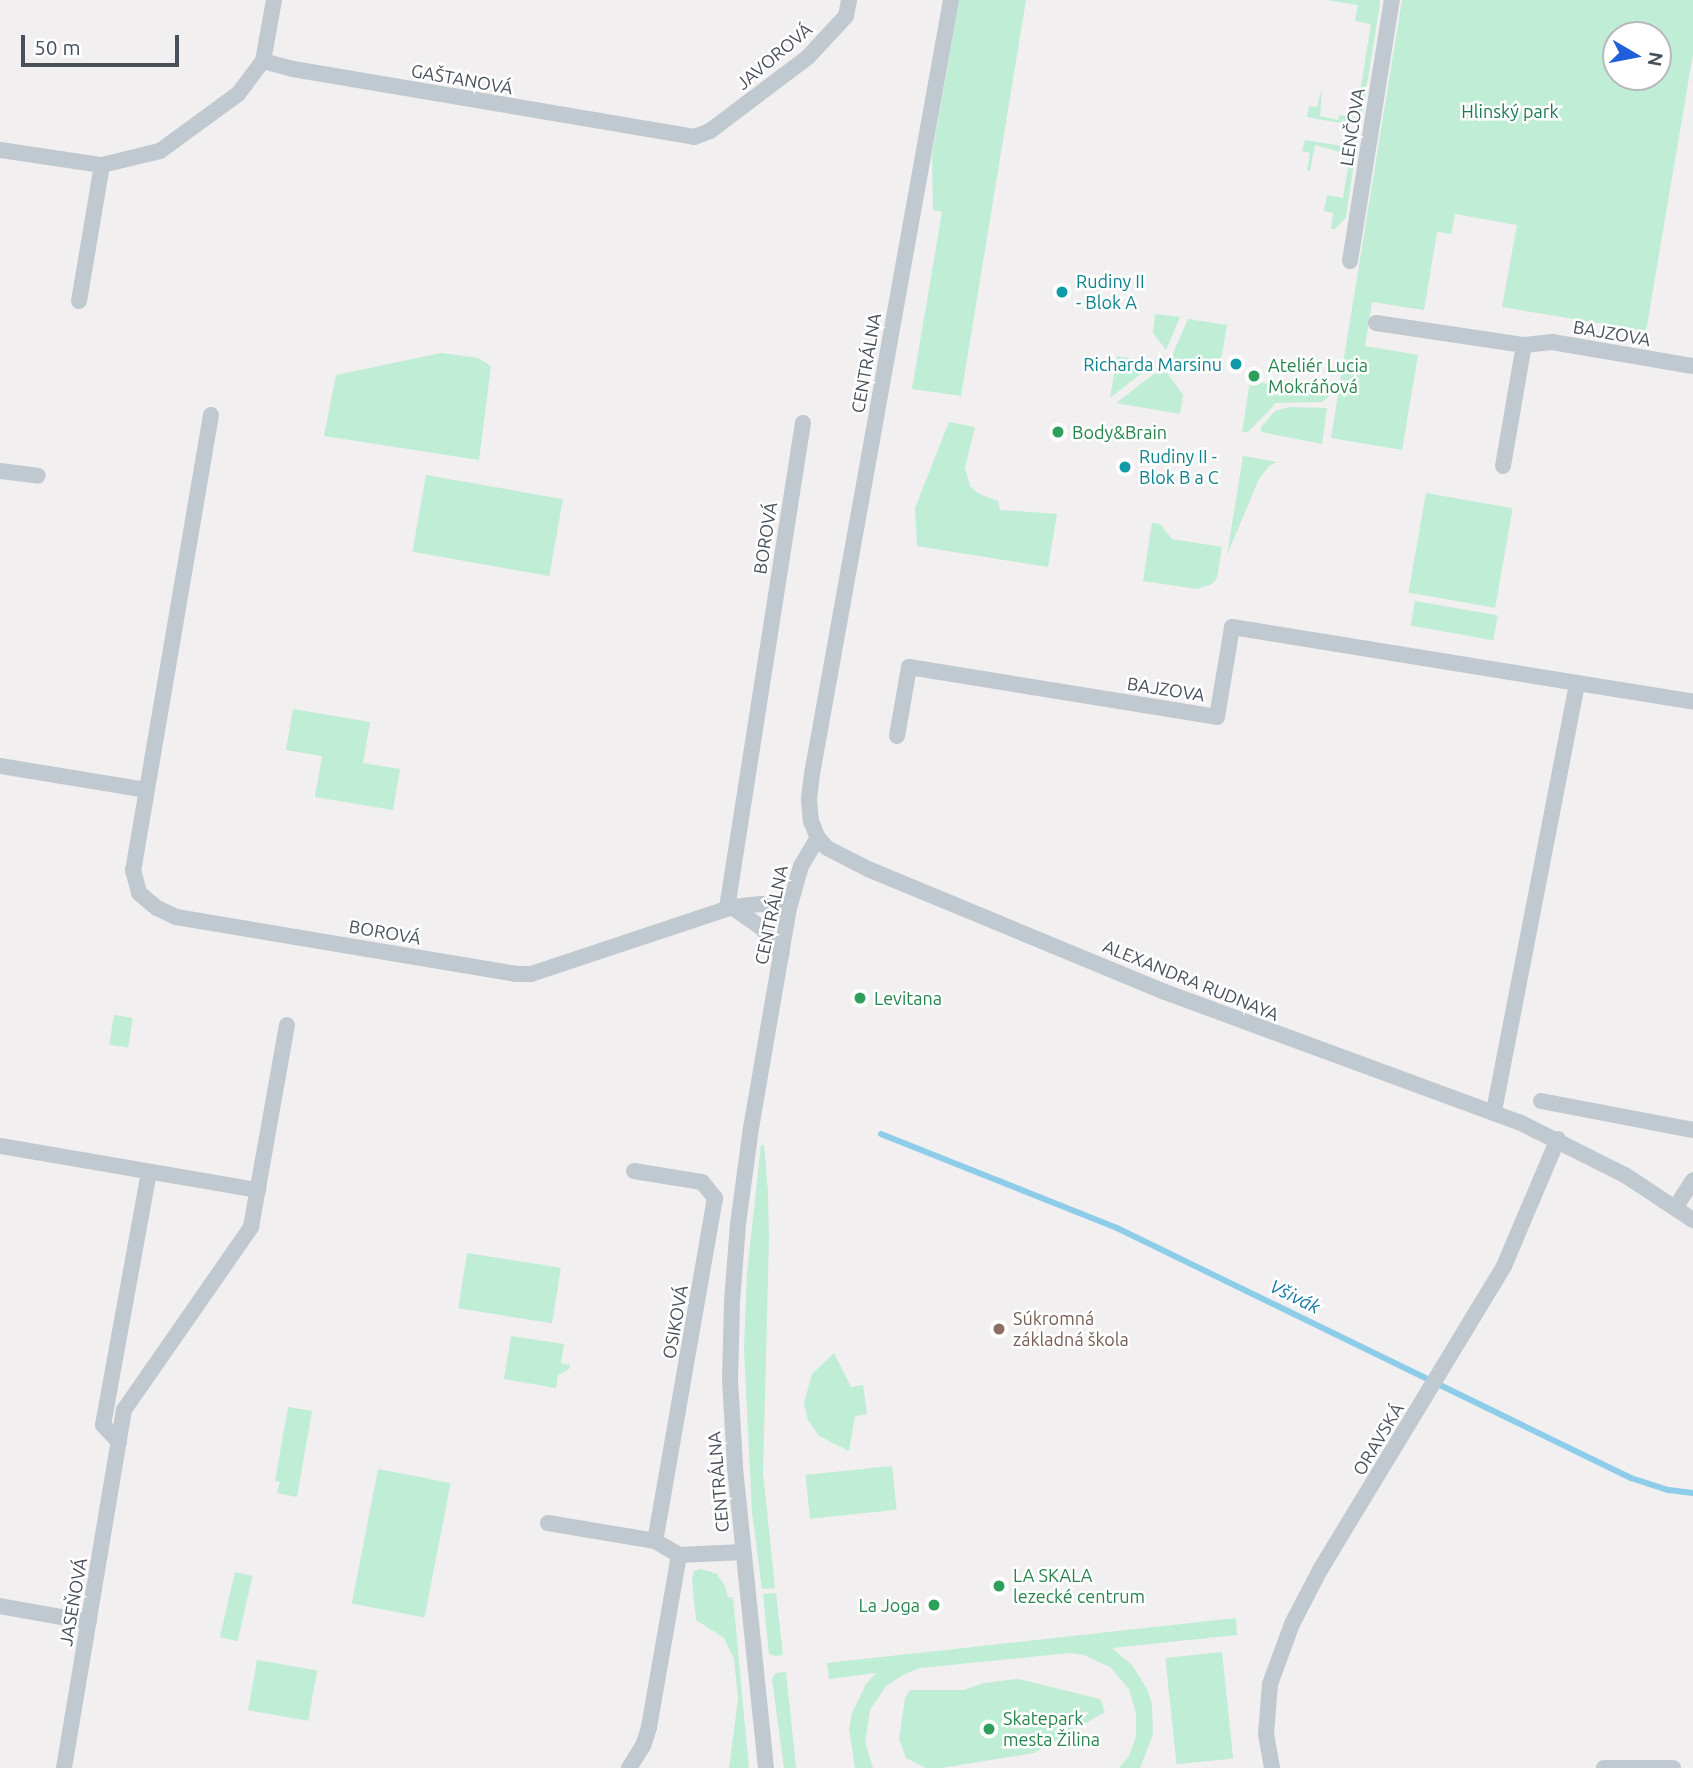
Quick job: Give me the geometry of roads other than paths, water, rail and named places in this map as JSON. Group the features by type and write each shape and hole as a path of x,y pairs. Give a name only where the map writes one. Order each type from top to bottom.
{"street":[{"path":"0,150 102,165 160,151 238,94 263,61 274,0"},
{"name":"JAVOROVÁ","path":"710,131 807,58 846,16 849,0"},
{"name":"CENTRÁLNA","path":"766,1768 743,1552 730,1379 738,1224 751,1128 789,908 801,866 818,838 811,821 809,800 812,774 951,0"},
{"name":"LENČOVA","path":"1350,261 1392,0"},
{"name":"GAŠTANOVÁ","path":"263,61 293,69 655,132 694,137 710,131"},
{"path":"79,301 102,165"},
{"name":"BAJZOVA","path":"1376,323 1524,345 1552,342 1693,366"},
{"path":"1503,466 1524,345"},
{"name":"BOROVÁ","path":"211,415 133,870 139,893 157,908 176,917 516,974 546,969 729,907 761,904 789,908"},
{"name":"BOROVÁ","path":"729,907 803,423"},
{"path":"0,471 38,476"},
{"name":"BAJZOVA","path":"897,736 909,667 1217,717 1232,627 1693,702"},
{"path":"1494,1111 1577,683"},
{"path":"0,766 146,790"},
{"name":"ALEXANDRA RUDNAYA","path":"818,838 827,848 868,869 1165,992 1344,1060 1494,1111 1558,1139 1625,1175 1693,1220"},
{"path":"729,907 761,927 781,954"},
{"name":"JASEŇOVÁ","path":"64,1768 124,1410 251,1227 287,1025"},
{"path":"1541,1101 1693,1130"},
{"name":"ORAVSKÁ","path":"1272,1768 1266,1734 1270,1684 1292,1624 1321,1570 1504,1266 1558,1139"},
{"path":"0,1146 258,1190"},
{"name":"OSIKOVÁ","path":"634,1171 702,1182 715,1198 655,1541"},
{"path":"119,1442 103,1425 149,1172"},
{"path":"1675,1208 1693,1180"},
{"path":"548,1523 655,1541 679,1555 743,1552"},
{"path":"629,1768 643,1746 649,1727 679,1555"},
{"path":"0,1606 89,1622"},
{"path":"1604,1768 1673,1768"}],"waterway":[{"name":"Všivák","path":"881,1134 1117,1228 1631,1478 1669,1490 1693,1493"}],"place":[{"name":"Rudiny II - Blok A","path":"1062,292"},
{"name":"Richarda Marsinu","path":"1236,364"},
{"name":"Ateliér Lucia Mokráňová","path":"1254,376"},
{"name":"Body&Brain","path":"1058,432"},
{"name":"Rudiny II - Blok B a C","path":"1125,467"},
{"name":"Levitana","path":"860,998"},
{"name":"Súkromná základná škola","path":"999,1329"},
{"name":"LA SKALA lezecké centrum","path":"999,1586"},
{"name":"La Joga","path":"934,1605"},
{"name":"Skatepark mesta Žilina","path":"989,1729"}],"park label":[{"name":"Hlinský park","path":"1510,111"}]}
